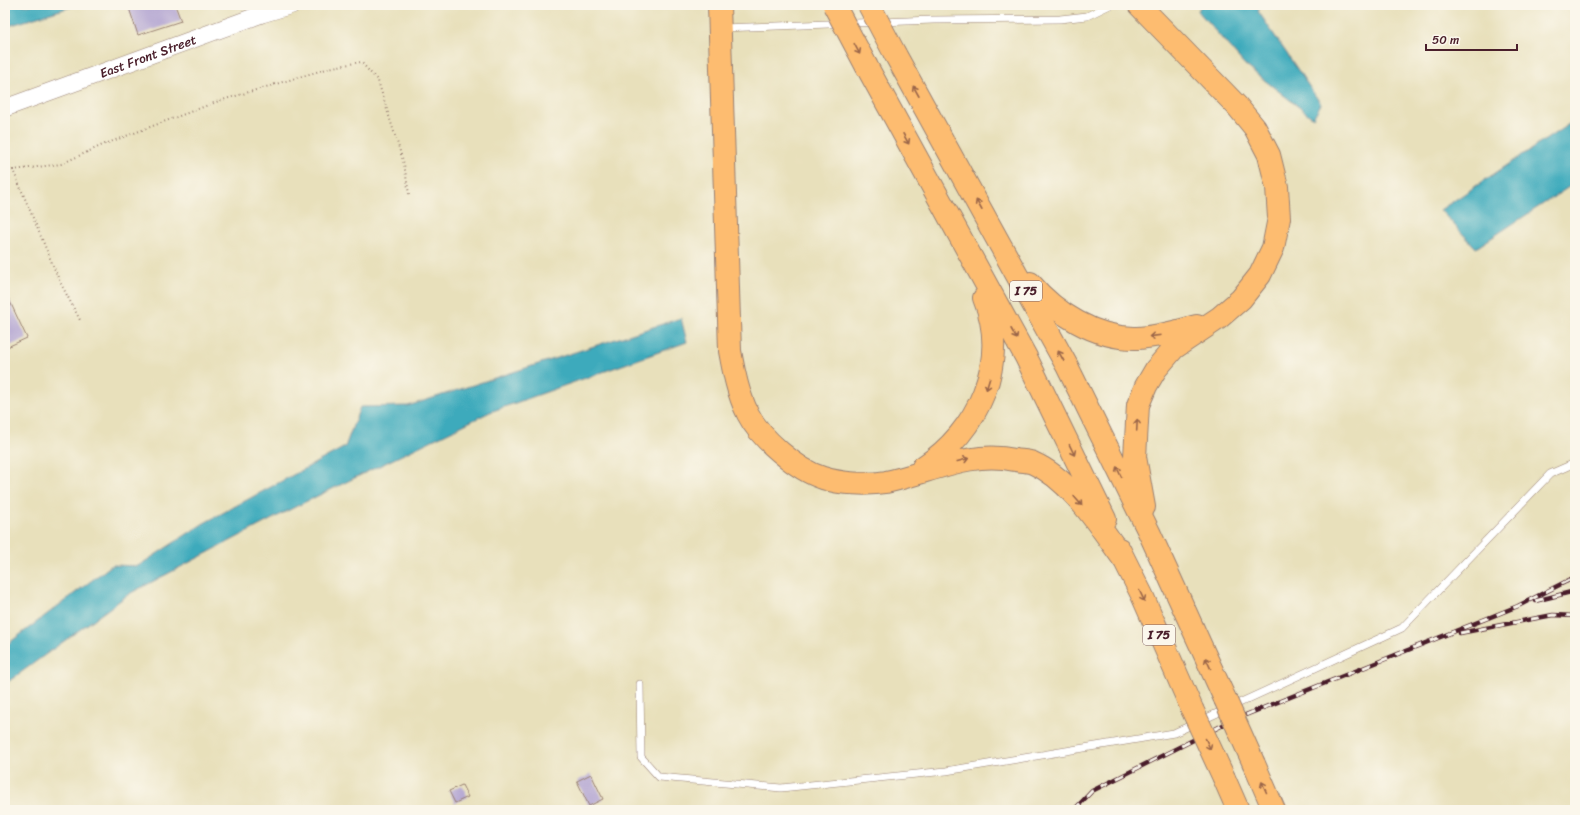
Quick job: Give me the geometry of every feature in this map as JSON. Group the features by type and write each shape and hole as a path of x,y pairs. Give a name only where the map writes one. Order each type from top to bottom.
{"highway":[{"path":"719,5 730,351 736,388 749,416 767,439 792,461 822,478 853,483 885,482 973,457 993,456 1033,463 1059,479 1087,511 1125,561"},
{"name":"I 75","path":"834,5 1026,357 1125,561 1238,810"},
{"name":"I 75","path":"869,5 1067,366 1149,532 1274,810"},
{"path":"1139,5 1237,106 1255,128 1269,155 1277,186 1279,218 1273,248 1260,275 1241,299 1219,318 1174,348 1156,369 1138,405 1135,457 1149,532"},
{"path":"990,225 1028,282 1037,292 1064,314 1099,331 1118,336 1136,338 1160,335 1219,318"},
{"path":"912,474 934,460 958,437 982,401 992,370 993,352 991,321 986,304 954,226"}],"street":[{"name":"East Front Street","path":"5,108 262,14 292,5"}],"lane":[{"path":"720,28 933,20 1060,19 1087,16 1110,5"},
{"path":"640,684 641,756 659,777 781,788 946,771 1174,733 1402,628 1550,474 1575,463"}],"path":[{"path":"5,174 13,170 62,164 105,144 219,101 333,67 361,62 378,81 404,164 409,194"},
{"path":"13,170 60,282 80,320"}],"water":[{"path":"5,5 77,5 5,27"},
{"path":"1201,5 1262,5 1258,11 1321,104 1313,118 1245,65 1198,11"},
{"path":"1575,120 1575,183 1476,248 1440,210"},
{"path":"681,318 687,342 490,412 297,506 129,594 5,684 5,646 112,565 138,566 204,523 345,447 360,407 408,406"}],"building":[{"path":"128,5 175,5 181,21 138,35"},
{"path":"5,291 27,338 5,348"},
{"path":"591,774 603,799 589,806 577,781"},
{"path":"462,785 468,797 455,803 449,791"}],"railway":[{"path":"1074,810 1092,791 1233,720 1518,606 1575,577"},
{"path":"1535,601 1575,591"},
{"path":"1460,633 1553,615 1575,616"}]}
